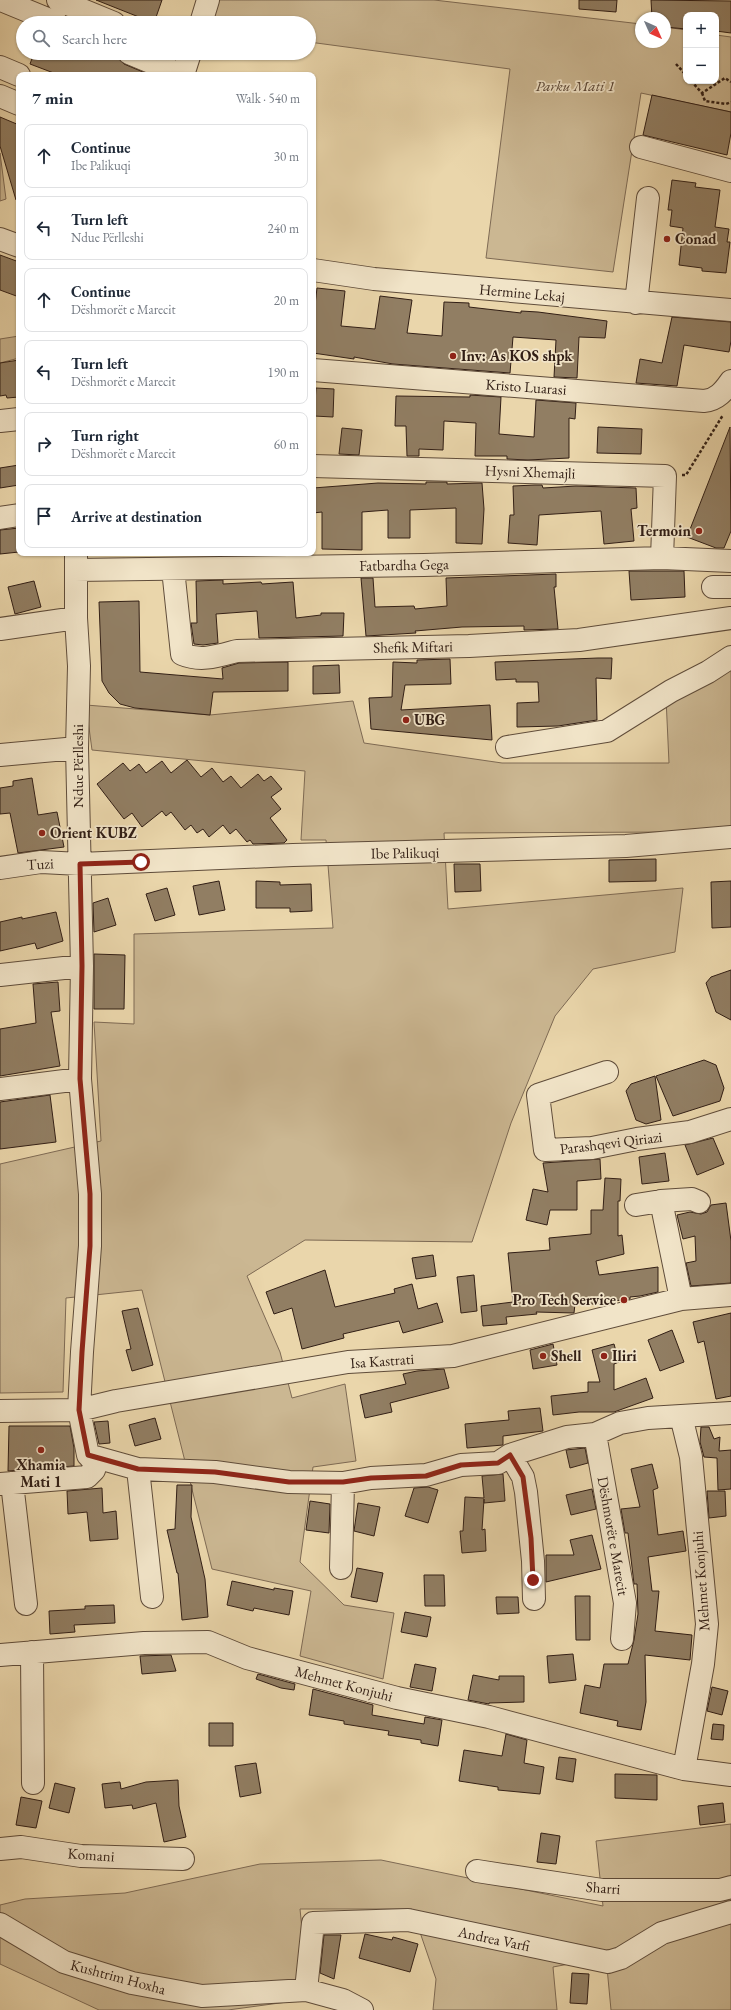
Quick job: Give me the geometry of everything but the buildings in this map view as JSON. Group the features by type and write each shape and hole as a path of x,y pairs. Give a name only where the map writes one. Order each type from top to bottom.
{"street":[{"path":"1,0 40,16"},
{"path":"58,0 97,16"},
{"path":"203,16 208,0"},
{"path":"146,60 175,72"},
{"path":"183,72 187,60"},
{"path":"0,67 16,74"},
{"path":"0,96 16,103"},
{"path":"641,147 731,171"},
{"path":"636,303 648,198"},
{"path":"0,239 16,245"},
{"name":"Hermine Lekaj","path":"316,270 374,280 731,310"},
{"name":"Kristo Luarasi","path":"316,370 704,401 712,401 719,396 731,381"},
{"path":"0,421 16,420"},
{"name":"Hysni Xhemajli","path":"316,466 665,476"},
{"path":"662,558 665,476"},
{"path":"0,518 16,515"},
{"name":"Fatbardha Gega","path":"76,562 173,569 416,565 662,558 731,561"},
{"name":"Ndue Përlleshi","path":"76,562 76,618 79,666 77,748 82,966 80,1079 90,1194 90,1246 79,1410"},
{"name":"Shefik Miftari","path":"173,569 182,654 192,658 205,659 237,651 469,646 579,640 731,618"},
{"path":"0,629 76,618"},
{"path":"507,747 607,731 670,691 708,672 731,657"},
{"path":"0,755 77,748"},
{"name":"Ibe Palikuqi","path":"80,864 293,855 626,846 731,837"},
{"name":"Tuzi","path":"0,868 41,862 80,864"},
{"path":"0,975 82,966"},
{"name":"Parashqevi Qiriazi","path":"607,1072 538,1095 545,1150 592,1148 637,1139 690,1132 731,1119"},
{"path":"0,1089 80,1079"},
{"path":"636,1204 661,1201 692,1200 700,1202"},
{"path":"661,1201 681,1299"},
{"name":"Isa Kastrati","path":"0,1411 79,1410 116,1401 348,1362 452,1356 681,1299 731,1295"},
{"path":"26,1604 6,1483 87,1477 94,1470 96,1464 88,1455 79,1410"},
{"path":"88,1455 138,1469 215,1472 289,1482 343,1482 371,1478 426,1476 461,1465 498,1463 510,1455 567,1437 595,1434 620,1423 648,1418 731,1413"},
{"name":"Mehmet Konjuhi","path":"681,1416 691,1457 707,1624 703,1664 684,1769"},
{"name":"Dëshmorët e Marecit","path":"595,1434 625,1603 622,1639"},
{"path":"510,1455 523,1477 526,1492 532,1554 534,1599"},
{"path":"138,1469 152,1597"},
{"path":"341,1568 343,1482"},
{"name":"Mehmet Konjuhi","path":"0,1655 144,1643 208,1642 247,1658 397,1698 489,1717 684,1769 731,1775"},
{"path":"32,1652 33,1783"},
{"name":"Komani","path":"0,1849 21,1847 81,1856 183,1859"},
{"name":"Sharri","path":"477,1872 602,1890 720,1890 731,1887"},
{"name":"Andrea Varfi","path":"306,1990 313,1923 408,1920 608,1962 621,1958 662,1933 731,1912"},
{"name":"Kushtrim Hoxha","path":"0,1924 64,1962 138,1985 202,1996 306,1990 343,2000 362,2010"}],"path":[{"path":"676,64 683,72"},
{"path":"702,93 725,78 731,82"},
{"path":"694,84 702,93 705,101 726,104 731,102"},
{"path":"665,476 686,475 724,412"}],"green space":[{"name":"Parku Mati 1","path":"215,0 434,0 635,23 635,48 671,48 671,28 683,30 683,84 719,84 719,35 731,37 731,112 641,93 613,272 486,258 510,69 316,43 316,16 205,16"},
{"path":"0,153 6,199 0,201"},
{"path":"16,336 16,359 0,363 0,339"},
{"path":"731,664 731,828 673,832 444,833 448,909 683,888 675,952 593,969 555,1016 511,1123 472,1242 305,1240 247,1276 280,1352 292,1398 345,1384 356,1461 313,1467 300,1562 344,1605 394,1613 383,1679 300,1656 311,1591 212,1569 142,1290 66,1298 63,1392 0,1393 0,1164 101,1141 94,1022 134,1024 134,934 333,928 326,840 301,840 305,771 92,750 86,705 210,715 353,701 364,743 502,763 669,763 666,698"},
{"path":"731,1824 731,2010 611,2010 606,1957 553,1967 557,2010 433,2010 436,1979 412,1909 300,1909 309,1999 228,2010 99,2010 0,1964 0,1905 25,1899 125,1893 260,1864 381,1860 603,1906 596,1841"}],"place":[{"name":"Conad","path":"667,239"},
{"name":"Inv: As KOS shpk","path":"453,356"},
{"name":"Termoin","path":"699,531"},
{"name":"UBG","path":"406,720"},
{"name":"Orient KUBZ","path":"42,833"},
{"name":"Pro Tech Service","path":"624,1300"},
{"name":"Shell","path":"543,1356"},
{"name":"Iliri","path":"604,1356"},
{"name":"Xhamia Mati 1","path":"41,1450"}],"route":[{"path":"141,862 80,864 82,966 80,1079 90,1194 90,1246 79,1410 88,1455 138,1469 215,1472 289,1482 343,1482 371,1478 426,1476 461,1465 498,1463 510,1455 523,1477 526,1492 533,1561 533,1580"}]}
